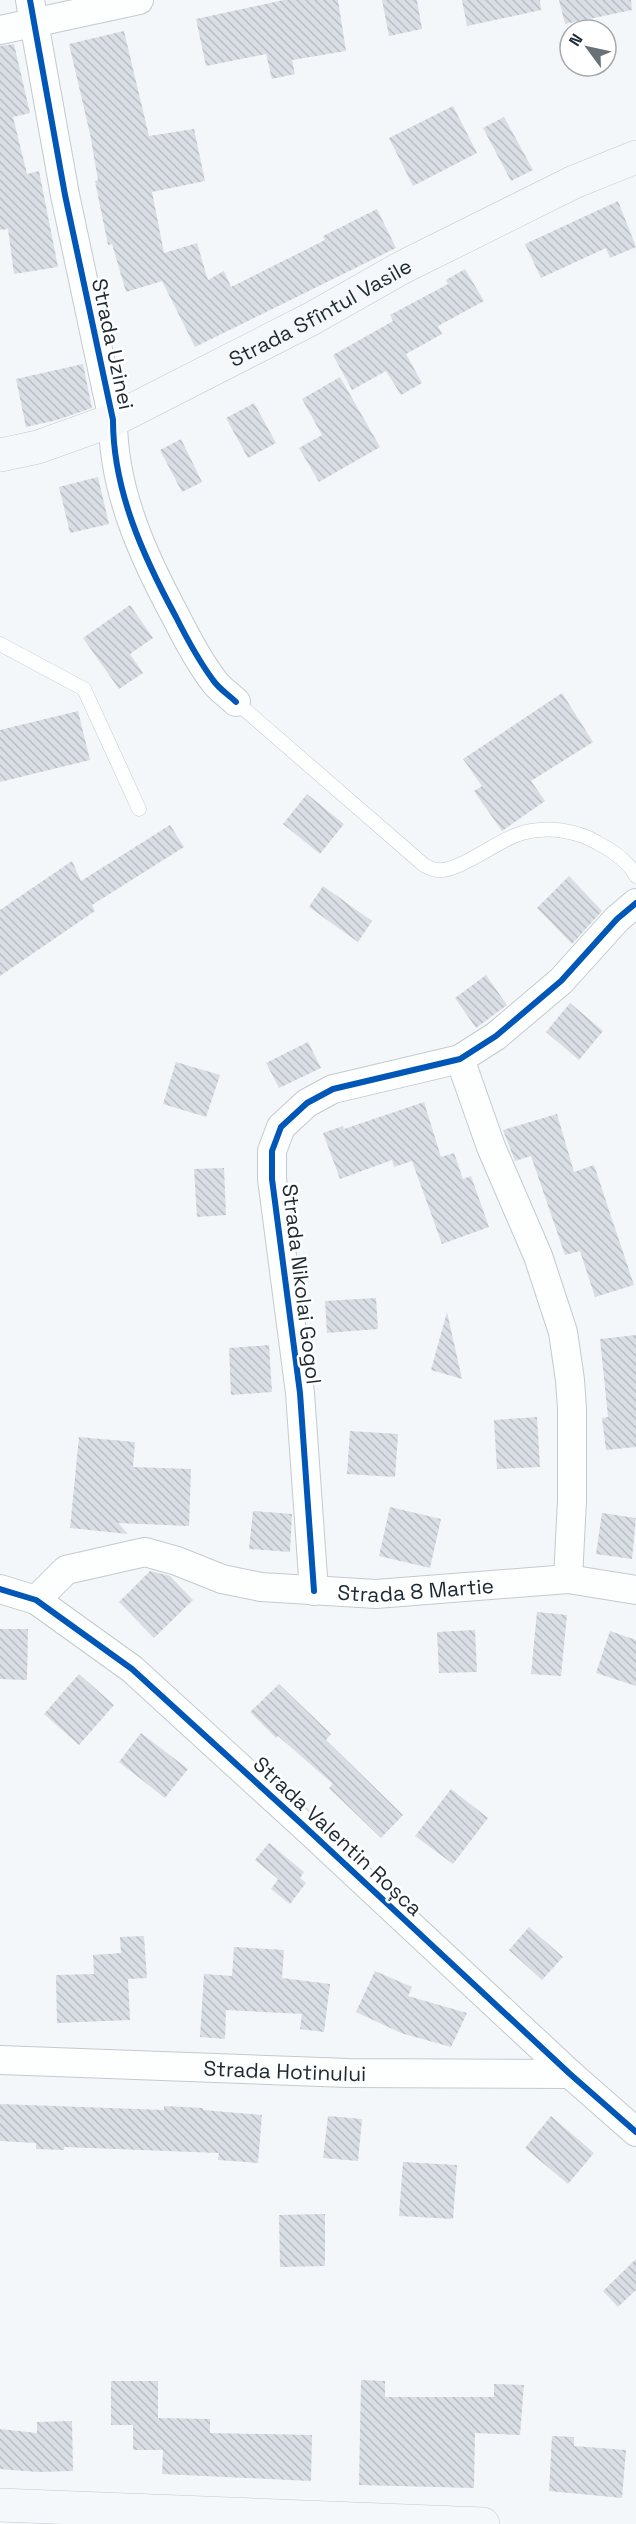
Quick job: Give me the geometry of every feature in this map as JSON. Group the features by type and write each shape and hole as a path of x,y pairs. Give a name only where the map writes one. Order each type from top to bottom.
{"street":[{"path":"0,30 33,11 139,0"},
{"name":"Strada Uzinei","path":"33,11 65,195 113,420 113,448 119,482 134,529 155,578 188,640 214,682 236,702"},
{"name":"Strada Sfîntul Vasile","path":"0,455 38,447 113,420 311,319 402,267 574,182 636,157"},
{"name":"Strada Nikolai Gogol","path":"314,1591 300,1394 272,1179 272,1150 281,1127 307,1103 333,1089 460,1059 496,1036 561,981 616,919 636,903"},
{"path":"460,1059 491,1147 538,1256 563,1332 572,1409 573,1500 568,1579"},
{"name":"Strada 8 Martie","path":"36,1600 66,1570 145,1551 222,1579 261,1587 376,1594 568,1579 636,1590"},
{"name":"Strada Valentin Roșca","path":"0,1589 36,1600 132,1669 570,2074 636,2132"},
{"name":"Strada Hotinului","path":"0,2060 348,2073 570,2074"},
{"path":"0,2505 483,2524"}],"lane":[{"path":"0,644 84,689 139,808"},
{"path":"236,702 424,865 437,870 451,869 522,833 563,830 583,834 604,846 630,865 636,876"}],"building":[{"path":"284,0 338,0 346,51 292,60 295,74 272,79 266,54 206,66 196,19"},
{"path":"382,0 417,0 422,29 389,36"},
{"path":"462,0 540,0 541,10 467,26"},
{"path":"559,0 631,0 632,10 594,18 564,18"},
{"path":"124,31 149,136 194,129 205,181 152,192 164,253 197,243 208,280 224,271 231,287 325,240 323,236 377,209 396,248 195,347 162,281 126,292 112,244 108,245 95,181 98,180 90,134 69,44"},
{"path":"14,44 30,113 13,117 27,174 39,171 58,267 14,274 8,229 0,230 0,46"},
{"path":"453,106 477,153 413,186 389,138"},
{"path":"504,117 533,170 511,181 483,128"},
{"path":"618,201 636,247 610,258 606,248 541,278 525,244"},
{"path":"465,269 484,301 438,326 442,334 406,354 422,383 401,395 386,371 352,390 333,355 393,321 390,315 448,284 446,280"},
{"path":"83,364 92,408 57,420 26,427 16,379"},
{"path":"340,377 380,447 319,482 299,448 322,435 302,399"},
{"path":"254,403 276,443 248,458 226,418"},
{"path":"181,439 202,482 182,492 160,450"},
{"path":"98,477 109,524 70,533 59,487"},
{"path":"130,605 153,638 130,654 143,673 119,689 83,638"},
{"path":"562,693 593,742 531,781 545,801 502,831 474,791 482,786 463,759"},
{"path":"78,711 90,760 0,782 0,730"},
{"path":"307,794 344,824 320,854 283,824"},
{"path":"170,825 184,847 92,905 95,911 0,976 0,910 72,861 81,881"},
{"path":"569,876 602,911 572,944 537,908"},
{"path":"323,886 372,921 358,942 309,907"},
{"path":"486,975 507,1005 476,1028 455,998"},
{"path":"570,1003 603,1031 579,1060 546,1032"},
{"path":"308,1042 321,1068 279,1088 266,1063"},
{"path":"176,1062 220,1075 206,1117 163,1104"},
{"path":"424,1102 441,1157 454,1153 463,1179 471,1176 489,1227 442,1244 412,1161 394,1167 392,1160 340,1179 323,1133 343,1126 344,1129"},
{"path":"557,1114 574,1172 594,1165 634,1285 595,1297 580,1251 565,1255 531,1156 515,1161 503,1130"},
{"path":"224,1168 226,1215 197,1217 194,1169"},
{"path":"376,1298 378,1329 327,1333 325,1301"},
{"path":"447,1312 462,1379 431,1370"},
{"path":"636,1335 636,1447 606,1450 602,1418 608,1417 600,1339"},
{"path":"269,1345 272,1392 231,1395 229,1348"},
{"path":"537,1417 540,1467 497,1469 494,1420"},
{"path":"350,1431 398,1434 395,1477 347,1474"},
{"path":"79,1437 135,1442 133,1467 191,1469 189,1526 118,1523 128,1534 70,1528"},
{"path":"390,1507 441,1519 430,1568 379,1556"},
{"path":"253,1511 292,1514 290,1552 249,1549"},
{"path":"602,1513 636,1518 632,1559 596,1554"},
{"path":"150,1571 170,1576 193,1600 154,1638 119,1602"},
{"path":"537,1612 567,1615 561,1676 531,1674"},
{"path":"0,1629 28,1629 27,1680 0,1679"},
{"path":"475,1630 477,1672 439,1673 437,1632"},
{"path":"610,1631 636,1640 636,1686 596,1673"},
{"path":"79,1674 114,1705 79,1745 44,1714"},
{"path":"279,1684 331,1734 326,1740 403,1815 381,1838 329,1788 333,1784 278,1736 276,1738 250,1712"},
{"path":"141,1733 188,1769 165,1798 119,1762"},
{"path":"451,1789 488,1818 453,1864 415,1836"},
{"path":"269,1843 304,1872 300,1878 306,1883 290,1904 271,1889 278,1879 255,1860"},
{"path":"529,1927 563,1957 542,1980 509,1950"},
{"path":"144,1936 147,1978 128,1979 130,2020 57,2023 56,1975 94,1974 93,1955 121,1953 120,1937"},
{"path":"234,1947 284,1950 282,1978 330,1984 324,2032 300,2029 302,2014 226,2010 225,2039 200,2037 204,1974 232,1976"},
{"path":"375,1971 412,1987 408,1996 467,2013 451,2047 401,2033 356,2012"},
{"path":"0,2104 164,2110 164,2106 262,2115 258,2163 218,2160 219,2153 64,2147 64,2150 36,2149 36,2143 0,2141"},
{"path":"328,2116 362,2119 358,2161 323,2158"},
{"path":"551,2116 594,2153 568,2184 525,2148"},
{"path":"403,2162 457,2165 453,2219 399,2216"},
{"path":"325,2214 325,2266 280,2267 279,2215"},
{"path":"636,2259 636,2290 618,2307 603,2291"},
{"path":"361,2380 385,2381 385,2397 494,2397 494,2384 524,2385 520,2435 475,2433 474,2488 359,2485"},
{"path":"111,2381 158,2381 158,2418 210,2419 210,2433 312,2435 311,2481 162,2474 163,2450 133,2450 133,2425 111,2425"},
{"path":"72,2421 73,2471 38,2472 0,2469 0,2429 37,2433 37,2422"},
{"path":"552,2436 574,2437 574,2446 626,2450 622,2498 549,2491"}],"cycle path":[{"path":"30,0 65,195 113,420 114,446 124,497 152,570 189,642 215,683 236,702"},
{"path":"314,1591 300,1393 272,1179 272,1151 281,1127 307,1103 333,1089 460,1059 496,1036 561,981 617,919 636,903"},
{"path":"0,1589 36,1600 132,1669 570,2074 636,2132"}]}
